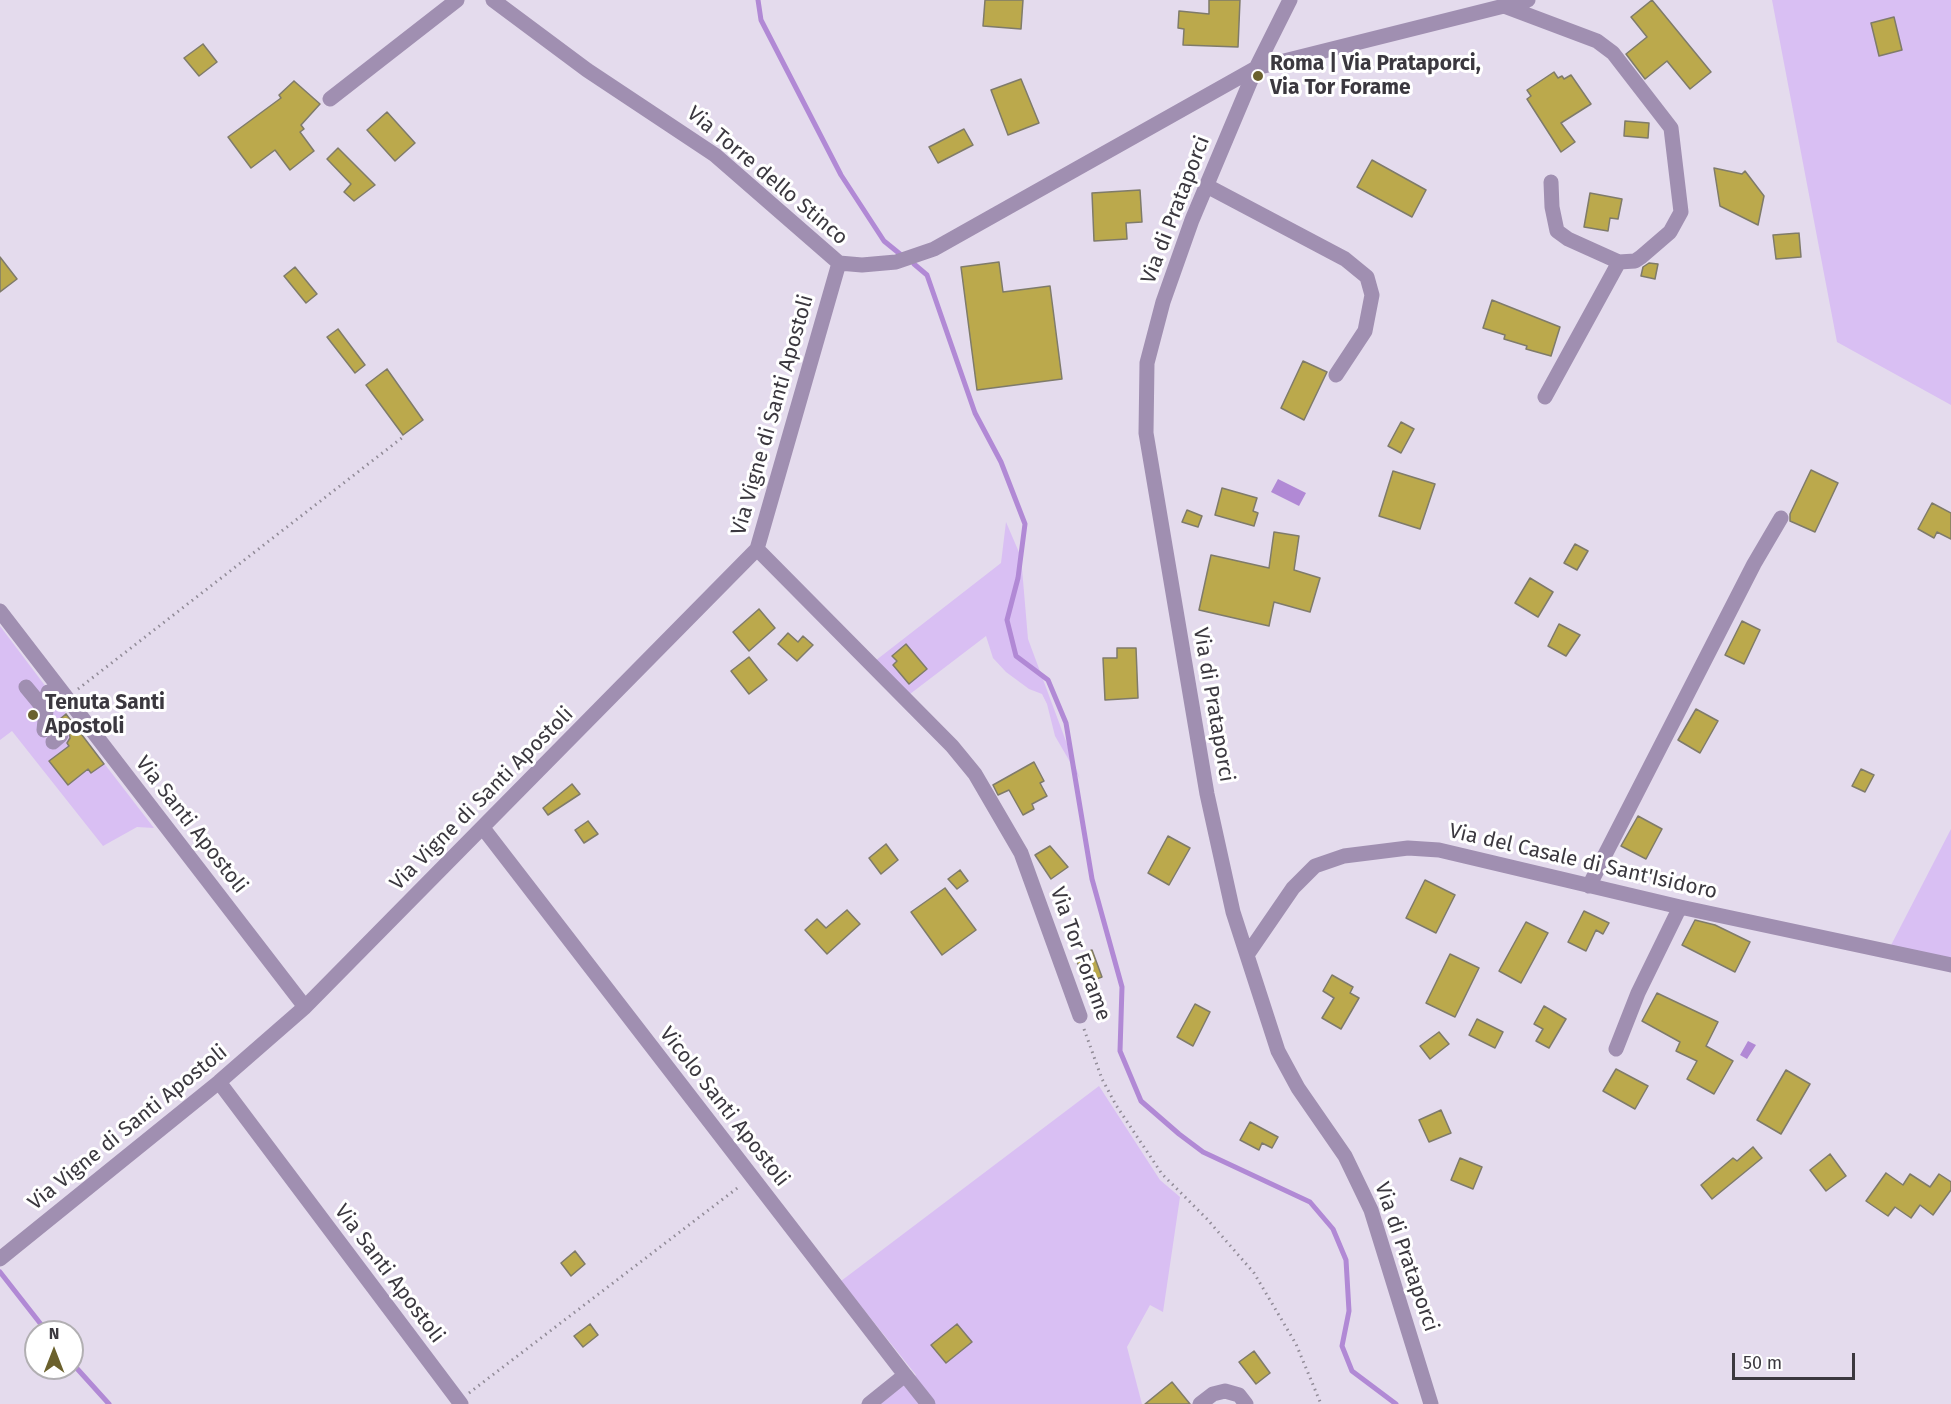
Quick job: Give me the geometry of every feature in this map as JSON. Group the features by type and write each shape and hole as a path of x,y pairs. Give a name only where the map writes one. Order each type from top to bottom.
{"street":[{"path":"330,99 457,0"},
{"name":"Via Torre dello Stinco","path":"493,0 586,70 715,155 838,263 884,264 906,260 934,249 1256,68 1528,0"},
{"name":"Via di Prataporci","path":"1290,0 1256,68 1207,186 1154,329 1147,363 1145,419 1152,481 1212,822 1230,900 1267,1024 1282,1060 1345,1156 1371,1210 1431,1404"},
{"path":"1504,6 1606,46 1671,128 1682,201 1679,219 1665,238 1641,257 1635,261 1619,262 1568,239 1557,231 1552,207 1551,182"},
{"path":"1207,186 1345,259 1367,277 1372,295 1365,331 1336,375"},
{"path":"1545,397 1619,262"},
{"name":"Via Vigne di Santi Apostoli","path":"0,1259 219,1082 305,1007 757,549 838,263"},
{"path":"1589,886 1754,564 1781,518"},
{"name":"Via Tor Forame","path":"757,549 952,746 975,774 1023,857 1080,1016"},
{"name":"Via Santi Apostoli","path":"0,610 305,1007"},
{"path":"26,687 45,710 52,736"},
{"path":"45,710 48,692"},
{"name":"Vicolo Santi Apostoli","path":"483,828 928,1404"},
{"name":"Via del Casale di Sant'Isidoro","path":"1246,955 1299,880 1315,866 1344,856 1397,849 1439,850 1680,907 1951,965"},
{"path":"1616,1049 1638,993 1680,907"},
{"name":"Via Santi Apostoli","path":"219,1082 460,1402"},
{"path":"869,1404 905,1376"},
{"path":"1200,1404 1213,1394 1225,1391 1239,1395 1246,1404"}],"path":[{"path":"67,697 403,438"},
{"name":"Via Tor Forame","path":"1080,1016 1102,1078 1116,1105 1162,1174 1207,1219 1254,1273 1296,1344 1321,1404"},
{"path":"460,1402 751,1177"}],"shaded area":[{"path":"1772,0 1951,0 1951,405 1837,342"},
{"path":"1278,479 1306,493 1299,506 1271,492"},
{"path":"1006,522 1021,557 1028,639 1080,779 1055,736 1047,704 1042,694 1029,689 1006,672 993,658 986,636 910,694 875,661 1001,563","holes":["906,644 927,669 909,684 893,665 897,661 892,656"]},
{"path":"0,626 154,828 137,827 103,846 12,731 0,740"},
{"path":"1951,829 1951,965 1888,951"},
{"path":"1748,1041 1756,1045 1747,1059 1740,1055"},
{"path":"1099,1086 1160,1180 1180,1197 1163,1312 1150,1305 1127,1347 1142,1404 880,1404 916,1375 841,1281"}],"building":[{"path":"985,0 1023,0 1021,29 983,26"},
{"path":"1209,0 1240,0 1238,47 1183,45 1184,29 1178,28 1179,11 1209,14"},
{"path":"1652,0 1711,72 1690,89 1667,61 1645,79 1626,54 1647,37 1631,17"},
{"path":"1894,17 1902,50 1879,56 1871,23"},
{"path":"203,44 217,62 199,76 184,58"},
{"path":"1554,72 1558,78 1562,76 1564,79 1571,75 1591,104 1561,123 1575,142 1561,152 1527,99 1531,96 1527,90"},
{"path":"1021,79 1039,123 1008,135 991,90"},
{"path":"294,81 320,104 301,125 304,129 300,132 314,151 290,170 275,150 251,168 228,137 281,98 279,95"},
{"path":"387,112 415,143 395,161 367,130"},
{"path":"1625,121 1649,123 1648,138 1624,136"},
{"path":"964,129 973,145 938,163 929,147"},
{"path":"338,148 375,185 354,201 344,192 351,184 327,159"},
{"path":"1372,160 1426,190 1412,217 1357,187"},
{"path":"1714,168 1742,174 1745,171 1764,196 1758,225 1720,206"},
{"path":"1140,190 1142,222 1126,223 1127,239 1094,241 1092,193"},
{"path":"1590,193 1622,199 1618,219 1610,218 1608,231 1584,227"},
{"path":"1799,233 1801,257 1776,259 1773,235"},
{"path":"0,257 17,279 0,292"},
{"path":"999,262 1003,292 1050,286 1062,379 977,390 961,267"},
{"path":"1649,263 1658,264 1655,279 1641,276 1643,267"},
{"path":"295,267 317,294 306,303 284,276"},
{"path":"1492,300 1560,327 1551,356 1526,349 1527,346 1504,339 1505,335 1483,328"},
{"path":"338,329 365,365 355,373 327,337"},
{"path":"1303,361 1327,372 1304,420 1281,408"},
{"path":"387,369 423,420 403,435 366,385"},
{"path":"1401,422 1414,429 1401,453 1388,446"},
{"path":"1811,470 1838,483 1815,532 1790,521 1790,514"},
{"path":"1393,471 1435,484 1420,529 1379,516"},
{"path":"1222,488 1257,498 1253,511 1258,513 1254,526 1215,515"},
{"path":"1932,503 1951,513 1951,539 1937,532 1934,538 1918,529"},
{"path":"1187,510 1202,516 1198,527 1182,522"},
{"path":"1274,532 1299,536 1294,570 1320,578 1310,612 1274,602 1269,626 1199,610 1211,555 1269,568"},
{"path":"1575,544 1588,551 1577,570 1564,563"},
{"path":"1530,578 1553,592 1538,617 1515,603"},
{"path":"759,609 775,628 749,651 733,632"},
{"path":"1742,621 1760,630 1744,664 1725,655"},
{"path":"1559,624 1580,635 1566,656 1548,646"},
{"path":"788,633 798,642 803,636 813,645 797,661 778,644"},
{"path":"906,644 927,669 909,684 893,665 897,661 892,656"},
{"path":"1117,648 1136,648 1138,698 1105,700 1103,658 1117,658"},
{"path":"749,657 767,680 749,694 731,671"},
{"path":"1696,709 1718,721 1700,753 1678,740"},
{"path":"66,714 104,764 91,773 88,769 68,785 49,761 69,746 67,743 70,738 69,729 64,726 54,727 55,723"},
{"path":"1034,762 1044,781 1040,783 1047,796 1032,804 1034,809 1023,815 1009,790 998,795 993,785"},
{"path":"1861,769 1874,775 1865,792 1852,786"},
{"path":"572,784 580,794 548,815 543,808"},
{"path":"1638,816 1662,829 1646,859 1621,846"},
{"path":"588,821 598,834 584,843 575,830"},
{"path":"1168,836 1190,848 1169,885 1148,873"},
{"path":"886,844 898,860 881,874 869,858"},
{"path":"1050,846 1068,867 1051,879 1035,855"},
{"path":"960,870 968,881 957,889 948,879"},
{"path":"1425,880 1455,895 1436,933 1406,918"},
{"path":"945,888 976,930 942,955 911,912"},
{"path":"847,910 860,924 827,954 805,930 817,919 826,928"},
{"path":"1584,911 1609,923 1603,934 1596,930 1586,951 1568,942"},
{"path":"1695,920 1715,925 1750,942 1735,972 1682,945"},
{"path":"1526,922 1548,933 1521,983 1499,971"},
{"path":"1092,950 1102,977 1085,983 1075,956"},
{"path":"1450,954 1479,968 1455,1017 1426,1003"},
{"path":"1332,975 1353,987 1350,993 1359,998 1341,1029 1322,1018 1334,998 1323,991"},
{"path":"1657,993 1718,1022 1706,1046 1733,1061 1714,1094 1687,1079 1697,1061 1676,1051 1680,1042 1642,1021"},
{"path":"1195,1004 1210,1012 1193,1046 1177,1037"},
{"path":"1544,1006 1566,1019 1549,1048 1536,1041 1543,1029 1534,1024"},
{"path":"1477,1019 1503,1032 1495,1048 1469,1035"},
{"path":"1439,1032 1449,1044 1430,1059 1420,1046"},
{"path":"1616,1069 1648,1086 1635,1109 1603,1091"},
{"path":"1786,1070 1810,1084 1781,1134 1757,1120"},
{"path":"1441,1110 1451,1133 1429,1142 1419,1120"},
{"path":"1250,1122 1278,1137 1272,1148 1262,1143 1259,1150 1240,1140"},
{"path":"1753,1147 1762,1158 1712,1199 1701,1185 1733,1158 1737,1161"},
{"path":"1830,1154 1846,1176 1826,1191 1810,1170"},
{"path":"1460,1158 1482,1167 1473,1189 1451,1180"},
{"path":"1886,1173 1903,1185 1910,1174 1930,1187 1939,1174 1951,1182 1951,1190 1933,1215 1920,1205 1911,1218 1895,1207 1888,1216 1866,1201"},
{"path":"575,1251 585,1264 571,1276 561,1263"},
{"path":"590,1324 598,1335 583,1347 574,1336"},
{"path":"957,1324 972,1342 946,1363 931,1345"},
{"path":"1254,1351 1270,1373 1256,1384 1239,1362"},
{"path":"1172,1382 1190,1404 1145,1404"}],"waterway":[{"path":"758,0 761,20 841,175 884,241 900,254"},
{"path":"914,264 927,275 975,413 1001,462 1025,524 1018,578 1007,620 1016,656 1048,680 1066,723 1092,879 1122,987 1120,1051 1141,1101 1203,1152 1310,1202 1333,1229 1346,1260 1349,1311 1342,1346 1352,1371 1396,1404"},
{"path":"0,1272 38,1320"},
{"path":"84,1376 109,1404"}],"place":[{"name":"Roma | Via Prataporci, Via Tor Forame","path":"1258,76"},
{"name":"Tenuta Santi Apostoli","path":"33,715"}]}
